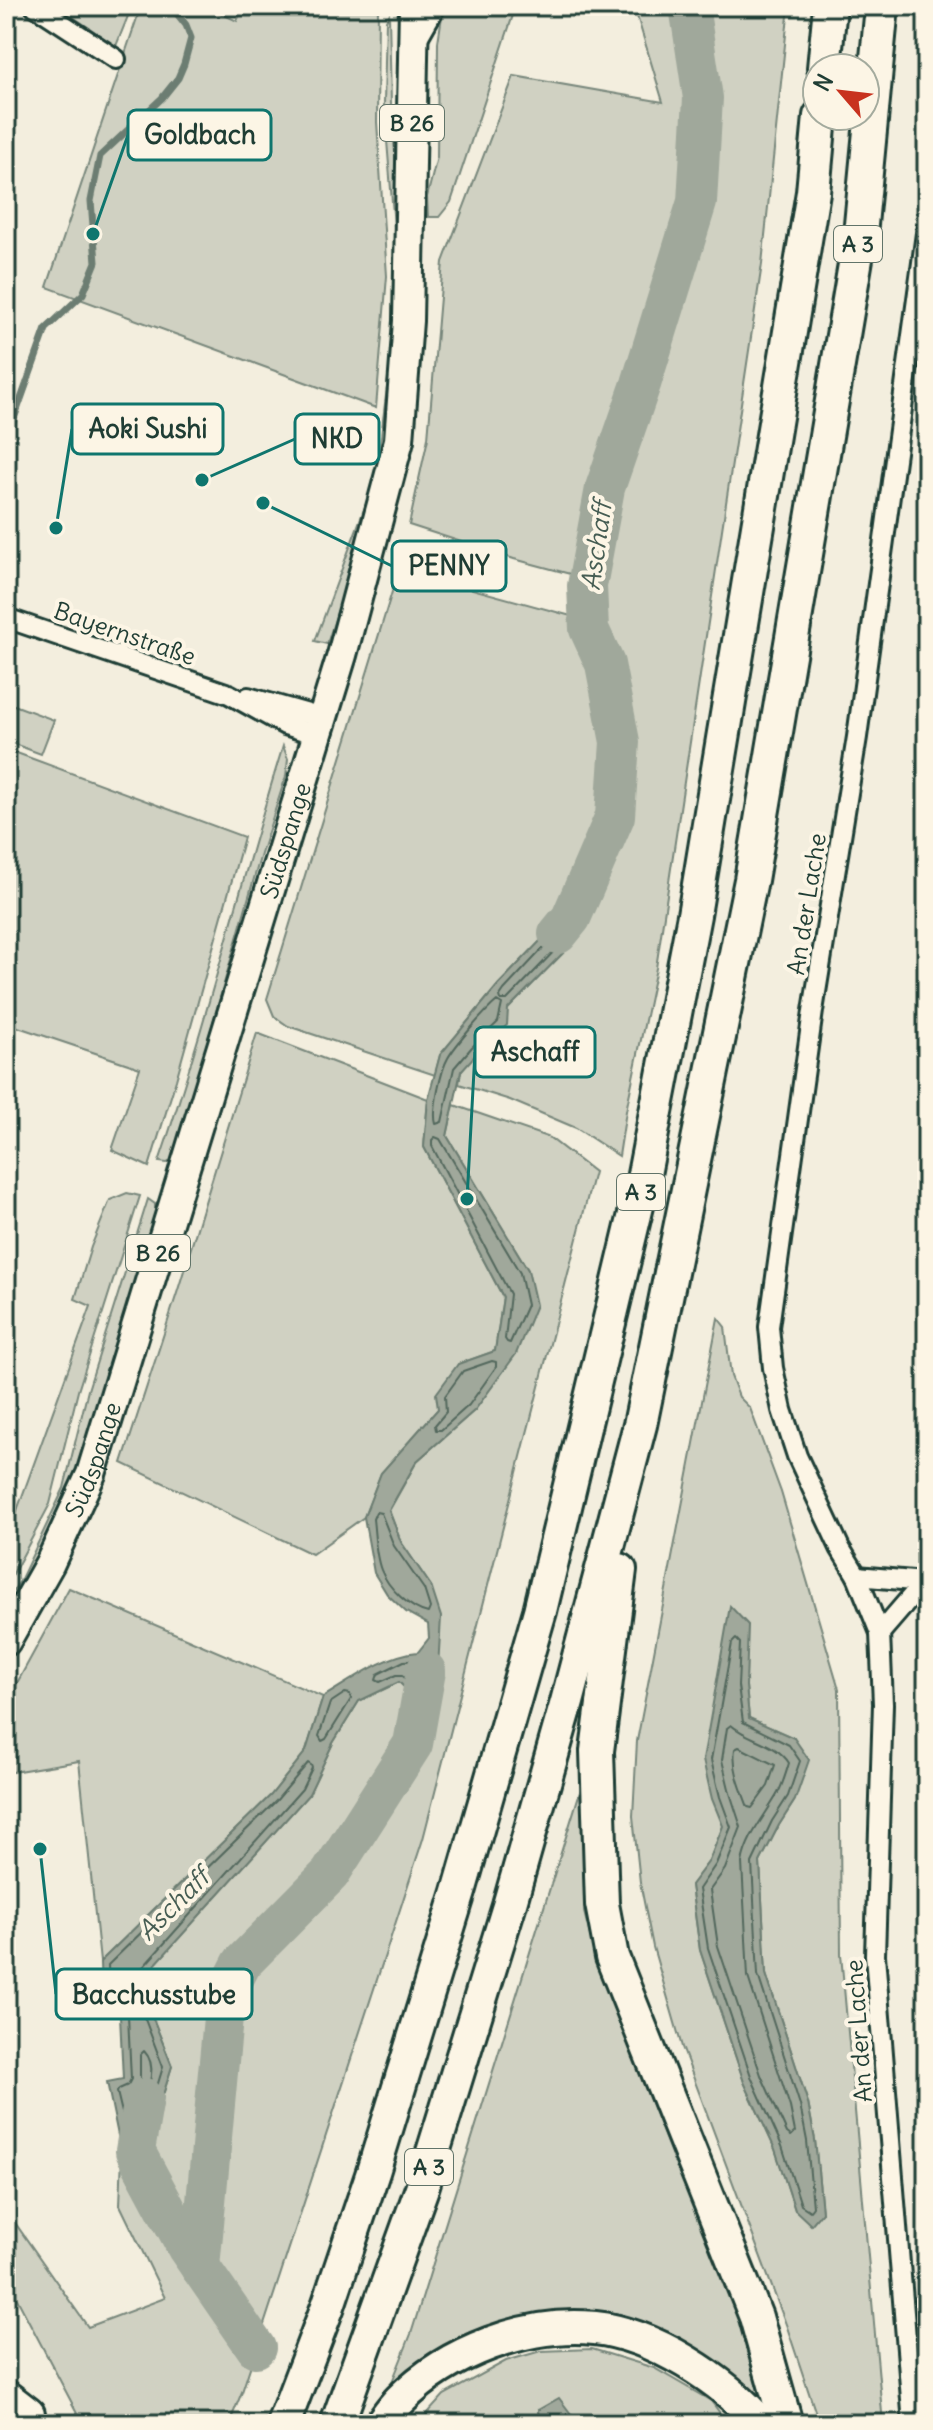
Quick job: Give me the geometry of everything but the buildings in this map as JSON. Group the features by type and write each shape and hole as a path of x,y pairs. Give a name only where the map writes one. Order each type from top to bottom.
{"highway":[{"path":"826,52 830,6"},
{"name":"A 3","path":"337,2424 422,2188 509,1906 640,1425 751,880 860,235 882,6"},
{"name":"A 3","path":"283,2424 328,2306 373,2172 463,1877 540,1611 642,1185 694,915 813,192 819,132"},
{"path":"640,1425 597,1751 602,1904 612,1957 756,2317 786,2424"},
{"path":"381,2424 399,2400 455,2358 487,2344 558,2328 596,2328 672,2352 710,2378 761,2424"}],"main road":[{"name":"Südspange","path":"6,1641 50,1563 91,1474 342,655 399,440 408,321 414,6"},
{"path":"6,2375 22,2412"}],"street":[{"path":"35,6 116,59"},
{"path":"413,47 436,6"},
{"name":"An der Lache","path":"913,2424 875,1955 883,1704 880,1633 857,1576 840,1548 797,1456 782,1410 769,1327 813,1011 857,737 927,226"},
{"name":"Bayernstraße","path":"6,618 229,694 258,699 320,727"},
{"path":"857,1576 924,1582 880,1633"}],"shaded area":[{"path":"57,6 132,6 116,46"},
{"path":"141,6 205,6 237,21 244,6 378,6 377,122 387,276 376,408 47,287"},
{"path":"449,6 504,6 513,15 451,202 439,217 428,217 427,197 437,157 438,42 442,16"},
{"path":"634,6 789,6 762,264 656,968 619,1156 576,1128 510,1100 459,1084 461,1071 508,1009 568,948 575,886 547,934 498,985 440,1055 435,1075 288,1026 274,1016 267,999 399,569 571,616 574,575 409,525 428,438 443,262 514,76 663,102"},
{"path":"389,15 391,104 399,201 401,322 380,479 327,644 315,641 376,477 395,322 396,251 384,104 386,20"},
{"path":"6,702 54,720 41,754 6,741"},
{"path":"283,746 288,759 286,776 174,1159 167,1163 159,1162 192,1059"},
{"path":"6,749 244,837 149,1167 112,1150 140,1068 6,1023"},
{"path":"257,1033 428,1099 424,1147 503,1297 495,1351 458,1364 438,1409 381,1473 364,1517 312,1554 122,1463"},
{"path":"454,1105 550,1138 594,1172 423,1839 229,2424 83,2424 6,2278 6,2210 88,2327 165,2298 120,2205 122,2155 148,2143 172,2066 144,1996 143,1978 309,1794 333,1743 359,1701 399,1682 411,1694 412,1709 423,1718 437,1685 431,1586 401,1542 389,1511 417,1461 475,1410 528,1270 447,1136"},
{"path":"127,1193 140,1196 78,1391 50,1504 6,1587 6,1541 91,1306 75,1299 110,1200"},
{"path":"148,1199 155,1204 155,1222 81,1463 58,1523 6,1616 6,1601 20,1581 64,1488 88,1390"},
{"path":"718,1318 725,1327 731,1376 739,1397 750,1408 781,1492 839,1689 841,1954 883,2424 817,2424 787,2327 682,2047 653,1947 640,1882 633,1816 637,1741","holes":["746,1686 749,1718 794,1738 795,1800 760,1862 766,1974 808,2103 822,2212 795,2210 775,2149 744,2082 700,1950 691,1885 709,1861 723,1826"]},
{"path":"69,1588 323,1697 306,1751 271,1795 100,1962 79,1761 6,1773 6,1703"},
{"path":"588,1766 584,1912 598,1967 672,2156 742,2318 774,2421 745,2387 677,2336 637,2323 559,2312 519,2317 481,2328 444,2347 388,2392 411,2334"},
{"path":"592,2349 654,2368 711,2401 728,2424 575,2424 574,2418 538,2410 540,2424 418,2424 444,2395 506,2361 541,2351"}],"water":[{"path":"575,885 585,886 592,896 568,948 508,1009 507,1025 461,1071 447,1136 528,1270 536,1305 516,1354 475,1410 417,1461 389,1510 401,1542 431,1586 441,1617 437,1685 423,1719 412,1709 411,1694 399,1682 359,1701 333,1743 309,1794 143,1978 144,1996 172,2066 148,2143 122,2155 107,2082 123,2079 120,2016 101,1994 100,1962 271,1795 306,1751 323,1697 381,1663 418,1652 429,1638 428,1624 406,1612 387,1594 374,1573 364,1517 381,1473 438,1409 436,1394 458,1364 495,1351 503,1297 424,1147 428,1099 440,1055 498,985 547,934"},
{"path":"730,1606 748,1625 746,1686 749,1718 794,1738 809,1760 795,1800 760,1862 766,1974 808,2103 815,2140 822,2212 811,2225 795,2210 775,2149 744,2082 700,1950 691,1885 709,1861 723,1826 712,1799 703,1760"},
{"path":"559,2398 575,2424 540,2424 538,2410"}],"waterway":[{"path":"6,441 46,329 83,294 96,262 91,201 100,156 162,98 178,78 184,64 191,38 186,25 171,6"},
{"name":"Aschaff","path":"558,934 571,918 615,816 620,742 605,664 589,629 587,586 605,488 641,384 697,202 703,98 689,6"},
{"name":"Aschaff","path":"200,2267 225,1996 242,1963 330,1874 413,1744 426,1671"},
{"name":"Aschaff","path":"144,2098 135,2151 187,2248 256,2348"}],"place":[{"name":"Goldbach","path":"93,234"},
{"name":"NKD","path":"202,480"},
{"name":"PENNY","path":"263,503"},
{"name":"Aoki Sushi","path":"56,528"},
{"name":"Aschaff","path":"467,1199"},
{"name":"Bacchusstube","path":"40,1849"}]}
